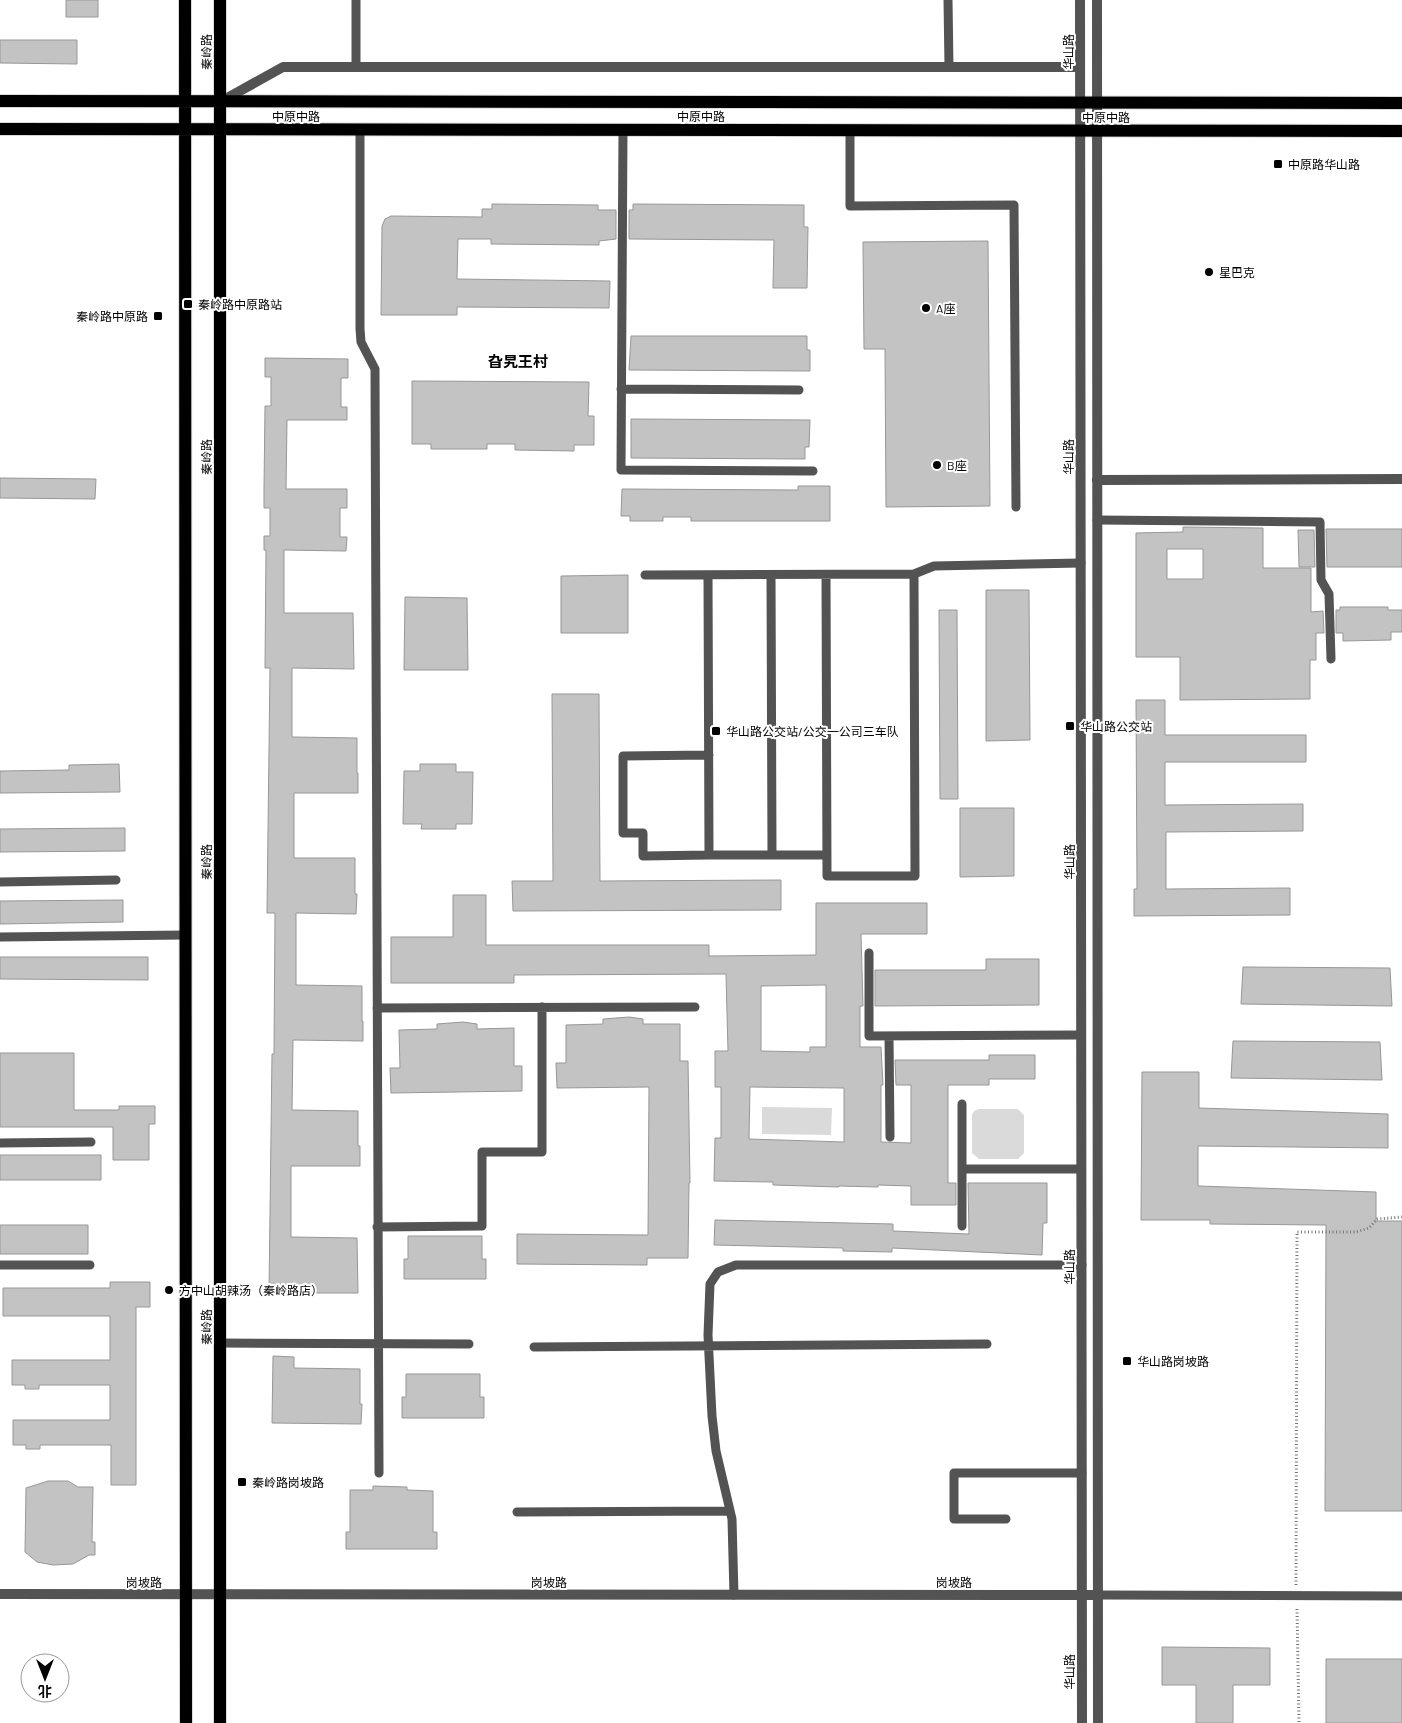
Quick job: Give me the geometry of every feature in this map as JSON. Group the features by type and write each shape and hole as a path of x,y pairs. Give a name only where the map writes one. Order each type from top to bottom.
{"main road":[{"name":"秦岭路","path":"185,0 186,1723"},
{"name":"秦岭路","path":"220,0 220,1723"},
{"name":"中原中路","path":"0,101 1402,103"},
{"name":"中原中路","path":"0,129 1402,131"}],"street":[{"name":"华山路","path":"1080,0 1082,1723"},
{"path":"1096,0 1098,1723"},
{"path":"220,102 283,67 1080,67"},
{"path":"1097,480 1402,479"},
{"name":"岗坡路","path":"0,1594 1098,1595"}],"lane":[{"path":"356,0 356,67"},
{"path":"948,0 949,67"},
{"path":"360,129 360,329 361,342 375,369 378,1473"},
{"path":"623,130 621,470 814,471"},
{"path":"850,130 850,206 1014,205 1016,507"},
{"path":"621,389 799,390"},
{"path":"1097,520 1320,522 1320,580 1329,594 1331,659"},
{"path":"644,575 914,574 934,566 1081,563"},
{"path":"826,575 827,876 915,876 914,574"},
{"path":"708,575 709,855"},
{"path":"771,575 772,855"},
{"path":"709,755 623,756 623,832 643,832 643,856 827,855"},
{"path":"0,882 116,880"},
{"path":"0,937 186,935"},
{"path":"869,953 869,1036 1081,1036"},
{"path":"377,1227 482,1226 482,1152 542,1152 542,1007"},
{"path":"377,1008 696,1007"},
{"path":"889,1036 890,1136"},
{"path":"962,1104 962,1226"},
{"path":"0,1143 91,1142"},
{"path":"962,1169 1081,1169"},
{"path":"0,1266 90,1265"},
{"path":"734,1595 732,1519 716,1451 708,1346 710,1284 718,1272 736,1265 1082,1265"},
{"path":"220,1343 469,1344"},
{"path":"534,1347 987,1344"},
{"path":"1006,1519 954,1519 954,1473 1082,1473"},
{"path":"517,1512 730,1511"},
{"path":"1098,1595 1402,1596"}],"path":[{"path":"1299,1723 1296,1595 1297,1232 1356,1232 1369,1228 1378,1219 1402,1217"}],"shaded area":[{"path":"762,1107 832,1108 831,1135 762,1134"},
{"path":"979,1109 1018,1109 1024,1115 1024,1153 1018,1159 979,1159 972,1153 972,1115 974,1111"}],"building":[{"path":"66,0 98,0 98,17 66,17"},
{"path":"0,40 77,40 77,64 0,63"},
{"path":"492,204 598,205 598,210 616,210 616,239 599,241 599,245 491,244 491,239 458,239 457,279 610,281 609,308 457,307 457,315 381,315 382,226 385,219 391,216 482,217 482,209 492,209"},
{"path":"633,204 804,205 804,227 808,227 807,288 773,288 774,240 629,239 629,210 633,210"},
{"path":"988,241 990,506 886,507 885,349 864,349 863,242"},
{"path":"631,336 807,336 807,350 810,350 810,371 629,370"},
{"path":"265,358 348,359 348,378 341,378 341,407 347,407 347,420 287,420 286,489 347,489 347,508 340,508 340,537 347,537 346,551 284,550 284,613 353,613 354,669 292,668 292,737 357,738 358,773 358,793 294,793 294,858 355,858 355,894 357,894 356,914 296,913 296,985 362,986 363,1041 293,1040 292,1110 358,1111 360,1166 291,1166 291,1237 357,1238 358,1293 269,1293 275,913 267,913 270,668 265,668 266,550 264,550 264,536 270,536 270,508 264,508 264,488 265,406 271,406 271,377 265,377"},
{"path":"412,381 589,382 588,416 594,416 594,445 574,445 574,451 515,450 515,444 487,444 487,449 431,449 431,444 412,444"},
{"path":"631,419 810,420 809,447 805,447 805,459 631,458"},
{"path":"0,478 96,479 95,499 0,498"},
{"path":"798,486 830,486 830,521 691,521 691,517 663,517 663,521 630,521 630,516 621,516 622,489 798,490"},
{"path":"1183,527 1263,528 1263,568 1311,568 1311,612 1323,611 1324,633 1316,633 1316,660 1310,660 1310,699 1180,700 1180,657 1136,657 1136,533 1183,532","holes":["1167,549 1203,549 1203,579 1167,579"]},
{"path":"1326,529 1402,529 1402,567 1327,567"},
{"path":"1298,530 1314,530 1315,567 1299,567"},
{"path":"628,575 628,633 561,633 561,576"},
{"path":"986,590 1029,590 1030,740 986,741"},
{"path":"405,597 467,598 468,670 404,670"},
{"path":"1340,607 1388,607 1388,610 1402,610 1402,632 1391,632 1391,640 1343,641 1343,633 1336,633 1336,610 1340,610"},
{"path":"939,610 957,610 958,799 940,799"},
{"path":"552,694 599,694 600,881 781,880 781,910 513,911 512,881 553,881"},
{"path":"1136,700 1165,700 1165,735 1306,735 1306,762 1165,762 1165,805 1303,804 1303,831 1166,832 1166,889 1290,888 1290,915 1134,916 1134,889 1137,889"},
{"path":"119,764 120,792 0,793 0,771 69,770 69,765"},
{"path":"420,764 456,764 456,772 473,772 472,824 456,824 456,829 421,829 422,824 403,824 404,771 420,771"},
{"path":"960,808 1014,808 1014,876 960,877"},
{"path":"125,828 125,851 0,852 0,829"},
{"path":"453,895 486,895 486,945 709,945 709,956 816,955 816,903 927,903 927,934 861,934 863,1006 860,1006 860,1047 881,1047 883,1085 881,1085 881,1142 911,1143 911,1085 896,1085 895,1060 989,1060 989,1055 1035,1055 1035,1079 989,1079 989,1085 948,1085 948,1183 956,1183 956,1205 911,1205 911,1186 839,1187 773,1185 773,1182 714,1181 715,1138 721,1138 721,1087 715,1087 715,1051 728,1051 726,974 514,975 514,983 391,983 391,937 453,937","holes":["826,985 826,1047 810,1047 810,1052 761,1051 761,986","750,1087 844,1088 844,1142 749,1139"]},
{"path":"123,900 123,922 0,924 0,901"},
{"path":"0,957 148,957 148,980 0,979"},
{"path":"986,959 1039,959 1039,1005 875,1006 875,970 986,970"},
{"path":"1243,967 1390,968 1392,1006 1241,1004"},
{"path":"629,1017 643,1019 643,1024 680,1024 680,1061 688,1061 690,1183 688,1258 647,1258 647,1265 517,1264 517,1234 648,1235 649,1087 557,1088 556,1063 566,1063 566,1025 603,1024 603,1019"},
{"path":"463,1022 477,1024 477,1029 514,1028 514,1066 522,1066 522,1091 391,1093 390,1068 400,1068 399,1030 437,1029 437,1024"},
{"path":"1233,1041 1380,1042 1382,1080 1231,1078"},
{"path":"0,1053 74,1053 74,1110 119,1110 119,1106 155,1106 155,1124 149,1124 149,1160 113,1160 113,1127 0,1127"},
{"path":"1142,1072 1199,1072 1199,1108 1388,1114 1388,1148 1198,1146 1198,1186 1376,1192 1376,1221 1402,1221 1402,1511 1325,1511 1326,1225 1210,1224 1210,1220 1141,1220"},
{"path":"0,1155 101,1155 101,1180 0,1180"},
{"path":"968,1183 1047,1183 1047,1223 1043,1223 1042,1255 892,1248 892,1252 843,1251 843,1248 714,1245 715,1220 893,1224 893,1231 969,1234"},
{"path":"0,1225 88,1225 88,1254 0,1254"},
{"path":"408,1236 482,1236 482,1259 486,1259 486,1279 404,1279 404,1259 408,1259"},
{"path":"110,1282 150,1282 150,1307 136,1307 136,1485 111,1485 111,1445 40,1445 40,1449 26,1449 26,1445 13,1445 13,1420 110,1420 110,1385 39,1385 39,1389 25,1389 25,1385 12,1385 12,1360 110,1360 110,1316 3,1316 3,1288 110,1288"},
{"path":"273,1356 294,1357 294,1368 360,1369 361,1424 272,1423"},
{"path":"406,1374 480,1374 480,1397 484,1397 484,1418 402,1418 402,1397 406,1397"},
{"path":"48,1481 68,1481 78,1487 93,1487 92,1542 95,1542 95,1555 89,1555 73,1564 53,1565 37,1562 25,1552 26,1488"},
{"path":"373,1486 407,1487 407,1490 433,1491 433,1532 437,1532 437,1549 346,1549 346,1532 350,1532 350,1490 373,1490"},
{"path":"1162,1647 1270,1648 1270,1685 1233,1685 1233,1723 1196,1723 1196,1685 1162,1685"},
{"path":"1326,1659 1402,1659 1402,1723 1326,1723"}],"place":[{"name":"中原路华山路","path":"1278,164"},
{"name":"星巴克","path":"1209,272"},
{"name":"秦岭路中原路站","path":"188,304"},
{"name":"A座","path":"926,308"},
{"name":"秦岭路中原路","path":"158,316"},
{"name":"B座","path":"937,465"},
{"name":"华山路公交站","path":"1070,726"},
{"name":"华山路公交站/公交一公司三车队","path":"716,731"},
{"name":"方中山胡辣汤（秦岭路店）","path":"169,1290"},
{"name":"华山路岗坡路","path":"1127,1361"},
{"name":"秦岭路岗坡路","path":"242,1482"}],"district":[{"name":"旮旯王村","path":"518,361"}]}
